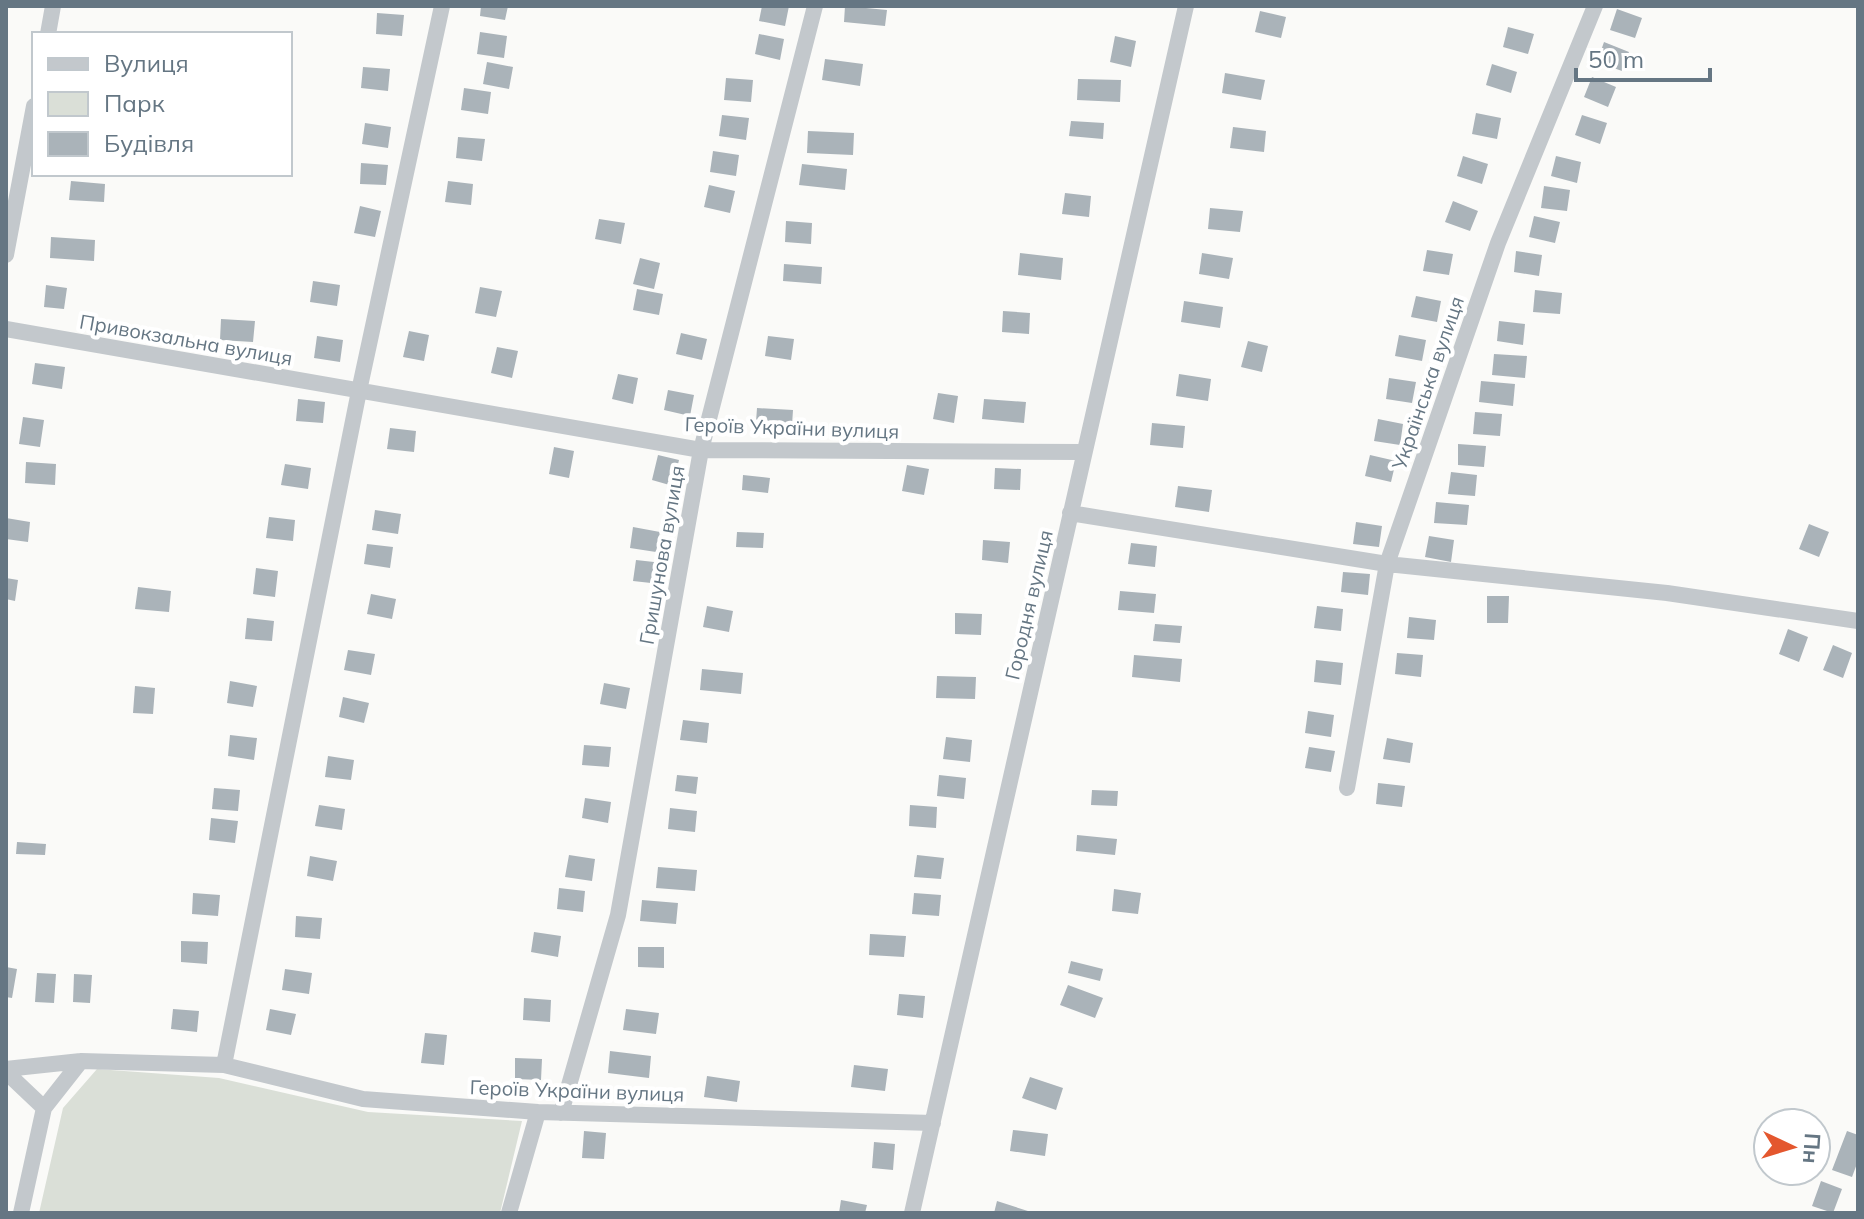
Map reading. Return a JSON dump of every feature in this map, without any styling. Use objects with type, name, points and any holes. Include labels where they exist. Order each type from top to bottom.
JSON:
[{"type":"street","points":[[48,32],[53,6]]},
{"type":"street","points":[[224,1065],[359,391],[442,6]]},
{"type":"street","name":"Гришунова вулиця","points":[[561,1113],[618,915],[701,450],[815,6]]},
{"type":"street","name":"Городня вулиця","points":[[912,1213],[1186,6]]},
{"type":"street","name":"Українська вулиця","points":[[1347,788],[1387,564],[1498,243],[1595,6]]},
{"type":"street","points":[[6,255],[32,117]]},
{"type":"street","name":"Привокзальна вулиця","points":[[6,329],[359,391]]},
{"type":"street","name":"Героїв України вулиця","points":[[359,391],[701,450],[1084,452]]},
{"type":"street","points":[[1070,513],[1387,564],[1667,593],[1858,621]]},
{"type":"street","points":[[21,1213],[44,1108],[81,1061]]},
{"type":"street","name":"Героїв України вулиця","points":[[6,1071],[81,1061],[224,1065],[363,1099],[561,1113],[933,1123]]},
{"type":"street","points":[[6,1071],[44,1108]]},
{"type":"street","points":[[509,1213],[538,1112]]},
{"type":"green space","points":[[97,1069],[219,1078],[368,1112],[522,1121],[500,1213],[39,1213],[63,1108]]},
{"type":"building","points":[[481,6],[508,6],[505,20],[480,16]]},
{"type":"building","points":[[762,6],[789,6],[785,26],[759,21]]},
{"type":"building","points":[[845,6],[887,10],[885,26],[844,22]]},
{"type":"building","points":[[1617,9],[1642,18],[1635,38],[1610,30]]},
{"type":"building","points":[[1260,11],[1286,17],[1281,38],[1255,32]]},
{"type":"building","points":[[377,13],[404,15],[402,36],[376,34]]},
{"type":"building","points":[[1508,27],[1534,34],[1528,54],[1503,47]]},
{"type":"building","points":[[480,32],[507,36],[504,58],[477,54]]},
{"type":"building","points":[[759,34],[784,39],[780,60],[755,54]]},
{"type":"building","points":[[1115,36],[1136,41],[1131,67],[1110,62]]},
{"type":"building","points":[[1604,42],[1629,52],[1622,71],[1597,62]]},
{"type":"building","points":[[825,59],[863,64],[860,86],[822,80]]},
{"type":"building","points":[[487,62],[513,67],[509,89],[483,84]]},
{"type":"building","points":[[1492,64],[1517,72],[1511,93],[1486,85]]},
{"type":"building","points":[[363,67],[390,69],[388,91],[361,88]]},
{"type":"building","points":[[1225,73],[1265,80],[1261,100],[1222,93]]},
{"type":"building","points":[[1592,77],[1616,87],[1608,107],[1584,97]]},
{"type":"building","points":[[726,78],[753,80],[751,102],[724,100]]},
{"type":"building","points":[[1078,79],[1121,80],[1120,102],[1077,100]]},
{"type":"building","points":[[464,88],[491,92],[488,114],[461,110]]},
{"type":"building","points":[[1476,113],[1501,118],[1497,139],[1472,134]]},
{"type":"building","points":[[722,115],[749,118],[746,140],[719,136]]},
{"type":"building","points":[[1582,115],[1607,123],[1600,144],[1575,135]]},
{"type":"building","points":[[1071,121],[1104,123],[1103,139],[1069,136]]},
{"type":"building","points":[[365,123],[391,127],[388,148],[362,144]]},
{"type":"building","points":[[1233,127],[1266,131],[1264,152],[1230,148]]},
{"type":"building","points":[[808,131],[854,133],[853,155],[807,153]]},
{"type":"building","points":[[458,137],[485,139],[482,161],[456,158]]},
{"type":"building","points":[[713,151],[739,155],[736,176],[710,172]]},
{"type":"building","points":[[1463,156],[1488,164],[1482,184],[1457,176]]},
{"type":"building","points":[[1556,156],[1581,162],[1577,183],[1551,176]]},
{"type":"building","points":[[361,163],[388,165],[386,185],[360,184]]},
{"type":"building","points":[[802,164],[847,169],[845,190],[799,185]]},
{"type":"building","points":[[71,181],[105,184],[104,202],[69,200]]},
{"type":"building","points":[[448,181],[473,184],[471,205],[445,202]]},
{"type":"building","points":[[709,185],[735,191],[730,213],[704,207]]},
{"type":"building","points":[[1544,186],[1570,190],[1567,211],[1541,208]]},
{"type":"building","points":[[1065,193],[1091,196],[1089,217],[1062,214]]},
{"type":"building","points":[[1453,201],[1478,211],[1470,231],[1445,222]]},
{"type":"building","points":[[360,206],[381,211],[375,237],[354,233]]},
{"type":"building","points":[[1210,208],[1243,211],[1240,232],[1208,229]]},
{"type":"building","points":[[1534,216],[1560,222],[1555,243],[1529,237]]},
{"type":"building","points":[[599,219],[625,223],[621,244],[595,239]]},
{"type":"building","points":[[786,221],[812,223],[811,244],[785,242]]},
{"type":"building","points":[[51,237],[95,240],[94,261],[50,258]]},
{"type":"building","points":[[1427,250],[1453,254],[1449,275],[1423,271]]},
{"type":"building","points":[[1516,251],[1542,255],[1539,276],[1514,272]]},
{"type":"building","points":[[1020,253],[1063,258],[1061,280],[1018,275]]},
{"type":"building","points":[[1202,253],[1233,258],[1229,279],[1199,274]]},
{"type":"building","points":[[640,258],[660,263],[654,289],[633,284]]},
{"type":"building","points":[[784,264],[822,267],[821,284],[783,281]]},
{"type":"building","points":[[313,281],[340,285],[337,306],[310,302]]},
{"type":"building","points":[[46,285],[67,288],[64,309],[44,307]]},
{"type":"building","points":[[480,287],[502,291],[496,317],[475,313]]},
{"type":"building","points":[[637,289],[663,294],[659,315],[633,310]]},
{"type":"building","points":[[1535,290],[1562,293],[1560,314],[1533,312]]},
{"type":"building","points":[[1416,296],[1441,301],[1437,322],[1411,317]]},
{"type":"building","points":[[1184,301],[1223,307],[1220,328],[1181,322]]},
{"type":"building","points":[[1003,311],[1030,313],[1029,334],[1002,332]]},
{"type":"building","points":[[221,319],[255,321],[253,342],[220,340]]},
{"type":"building","points":[[1499,321],[1525,324],[1523,345],[1497,341]]},
{"type":"building","points":[[409,331],[429,335],[424,361],[403,357]]},
{"type":"building","points":[[681,333],[707,339],[702,360],[676,354]]},
{"type":"building","points":[[1399,335],[1426,340],[1422,361],[1395,356]]},
{"type":"building","points":[[317,336],[343,340],[340,362],[314,358]]},
{"type":"building","points":[[768,336],[794,339],[791,360],[765,356]]},
{"type":"building","points":[[1248,341],[1268,346],[1262,372],[1241,367]]},
{"type":"building","points":[[497,347],[518,351],[512,378],[491,373]]},
{"type":"building","points":[[1494,354],[1527,356],[1525,378],[1492,375]]},
{"type":"building","points":[[35,363],[65,367],[62,389],[32,384]]},
{"type":"building","points":[[618,374],[638,378],[633,404],[612,399]]},
{"type":"building","points":[[1179,374],[1211,379],[1208,401],[1176,396]]},
{"type":"building","points":[[1389,378],[1416,382],[1412,403],[1386,399]]},
{"type":"building","points":[[1481,381],[1515,384],[1513,406],[1479,402]]},
{"type":"building","points":[[668,390],[694,395],[690,416],[664,410]]},
{"type":"building","points":[[938,393],[958,396],[954,423],[933,419]]},
{"type":"building","points":[[298,399],[325,402],[323,423],[296,421]]},
{"type":"building","points":[[984,399],[1026,402],[1024,423],[982,419]]},
{"type":"building","points":[[757,408],[793,410],[792,425],[756,422]]},
{"type":"building","points":[[1475,412],[1502,414],[1500,436],[1473,434]]},
{"type":"building","points":[[23,417],[44,420],[40,447],[19,444]]},
{"type":"building","points":[[1378,419],[1403,424],[1400,445],[1374,441]]},
{"type":"building","points":[[1152,423],[1185,426],[1183,448],[1150,445]]},
{"type":"building","points":[[390,428],[416,431],[414,452],[387,449]]},
{"type":"building","points":[[1458,444],[1486,446],[1484,467],[1458,465]]},
{"type":"building","points":[[554,447],[574,451],[569,478],[549,474]]},
{"type":"building","points":[[658,455],[679,460],[673,486],[652,480]]},
{"type":"building","points":[[1370,455],[1396,461],[1391,482],[1365,476]]},
{"type":"building","points":[[26,462],[56,464],[55,485],[25,483]]},
{"type":"building","points":[[285,464],[311,468],[308,489],[281,485]]},
{"type":"building","points":[[907,465],[929,469],[924,495],[902,491]]},
{"type":"building","points":[[995,468],[1021,469],[1020,490],[994,489]]},
{"type":"building","points":[[1451,472],[1477,475],[1475,496],[1448,494]]},
{"type":"building","points":[[743,475],[770,478],[768,493],[742,490]]},
{"type":"building","points":[[1178,486],[1212,490],[1209,512],[1175,507]]},
{"type":"building","points":[[1436,502],[1469,505],[1467,525],[1434,523]]},
{"type":"building","points":[[375,510],[401,514],[398,534],[372,530]]},
{"type":"building","points":[[269,517],[295,520],[293,541],[266,538]]},
{"type":"building","points":[[6,518],[30,522],[28,542],[6,539]]},
{"type":"building","points":[[1356,522],[1382,526],[1379,547],[1353,544]]},
{"type":"building","points":[[1809,524],[1829,532],[1819,557],[1799,549]]},
{"type":"building","points":[[633,527],[660,532],[656,552],[630,548]]},
{"type":"building","points":[[737,532],[764,533],[763,548],[736,547]]},
{"type":"building","points":[[1429,536],[1454,540],[1451,562],[1425,557]]},
{"type":"building","points":[[983,540],[1010,542],[1008,563],[982,560]]},
{"type":"building","points":[[1131,543],[1157,546],[1155,567],[1128,564]]},
{"type":"building","points":[[367,544],[393,547],[390,568],[364,564]]},
{"type":"building","points":[[636,560],[663,563],[660,584],[633,581]]},
{"type":"building","points":[[256,568],[278,571],[275,597],[253,594]]},
{"type":"building","points":[[1343,572],[1370,574],[1368,595],[1341,592]]},
{"type":"building","points":[[6,578],[18,580],[15,601],[6,599]]},
{"type":"building","points":[[138,587],[171,591],[169,612],[135,609]]},
{"type":"building","points":[[1120,591],[1156,594],[1154,613],[1118,610]]},
{"type":"building","points":[[371,594],[396,599],[392,619],[367,614]]},
{"type":"building","points":[[1487,596],[1509,596],[1508,623],[1487,623]]},
{"type":"building","points":[[707,606],[733,611],[729,632],[703,627]]},
{"type":"building","points":[[1317,606],[1343,609],[1341,631],[1314,628]]},
{"type":"building","points":[[955,613],[982,614],[981,635],[955,634]]},
{"type":"building","points":[[1409,617],[1436,620],[1434,640],[1407,638]]},
{"type":"building","points":[[247,618],[274,621],[272,641],[245,639]]},
{"type":"building","points":[[1155,624],[1182,626],[1180,643],[1153,641]]},
{"type":"building","points":[[1788,629],[1808,637],[1799,662],[1779,654]]},
{"type":"building","points":[[1833,645],[1852,653],[1843,678],[1823,670]]},
{"type":"building","points":[[348,650],[375,654],[371,675],[344,670]]},
{"type":"building","points":[[1397,653],[1423,655],[1421,677],[1395,674]]},
{"type":"building","points":[[1134,655],[1182,659],[1180,682],[1132,677]]},
{"type":"building","points":[[1316,660],[1343,663],[1341,685],[1314,682]]},
{"type":"building","points":[[702,669],[743,673],[741,694],[700,690]]},
{"type":"building","points":[[937,676],[976,677],[975,699],[936,698]]},
{"type":"building","points":[[230,681],[257,686],[253,707],[227,703]]},
{"type":"building","points":[[604,683],[630,688],[626,709],[600,704]]},
{"type":"building","points":[[135,686],[155,688],[153,714],[133,713]]},
{"type":"building","points":[[343,697],[369,703],[364,723],[339,717]]},
{"type":"building","points":[[1308,711],[1334,715],[1331,737],[1305,733]]},
{"type":"building","points":[[683,720],[709,723],[707,743],[680,740]]},
{"type":"building","points":[[230,735],[257,738],[254,760],[228,756]]},
{"type":"building","points":[[946,737],[972,740],[970,762],[943,759]]},
{"type":"building","points":[[1387,738],[1413,743],[1410,763],[1383,759]]},
{"type":"building","points":[[584,745],[611,747],[609,767],[582,765]]},
{"type":"building","points":[[1309,747],[1335,751],[1331,772],[1305,768]]},
{"type":"building","points":[[328,756],[354,760],[351,780],[325,777]]},
{"type":"building","points":[[677,775],[698,777],[696,794],[675,791]]},
{"type":"building","points":[[939,775],[966,778],[964,799],[937,796]]},
{"type":"building","points":[[1378,783],[1405,786],[1402,807],[1376,804]]},
{"type":"building","points":[[214,788],[240,790],[238,811],[212,809]]},
{"type":"building","points":[[1092,790],[1118,791],[1117,806],[1091,805]]},
{"type":"building","points":[[585,798],[611,802],[608,823],[582,818]]},
{"type":"building","points":[[319,805],[345,809],[342,830],[315,826]]},
{"type":"building","points":[[910,805],[937,807],[936,828],[909,826]]},
{"type":"building","points":[[670,808],[697,811],[695,832],[668,829]]},
{"type":"building","points":[[211,818],[238,821],[235,843],[209,840]]},
{"type":"building","points":[[1077,835],[1117,839],[1115,855],[1076,851]]},
{"type":"building","points":[[17,842],[46,844],[45,855],[16,854]]},
{"type":"building","points":[[569,855],[595,859],[592,881],[565,877]]},
{"type":"building","points":[[917,855],[944,858],[941,879],[914,877]]},
{"type":"building","points":[[310,856],[337,861],[333,881],[307,876]]},
{"type":"building","points":[[658,867],[697,870],[695,891],[656,888]]},
{"type":"building","points":[[559,888],[585,891],[583,912],[557,909]]},
{"type":"building","points":[[1114,889],[1141,893],[1138,914],[1112,911]]},
{"type":"building","points":[[193,893],[220,895],[218,916],[192,914]]},
{"type":"building","points":[[914,893],[941,895],[939,916],[912,914]]},
{"type":"building","points":[[642,900],[678,903],[676,924],[640,921]]},
{"type":"building","points":[[296,916],[322,918],[320,939],[295,937]]},
{"type":"building","points":[[534,932],[561,936],[558,957],[531,952]]},
{"type":"building","points":[[870,934],[906,936],[904,957],[869,955]]},
{"type":"building","points":[[181,941],[208,942],[207,964],[181,962]]},
{"type":"building","points":[[638,947],[664,947],[664,968],[638,967]]},
{"type":"building","points":[[1071,961],[1103,969],[1100,981],[1068,973]]},
{"type":"building","points":[[6,967],[17,969],[12,998],[6,997]]},
{"type":"building","points":[[285,969],[312,973],[309,994],[282,990]]},
{"type":"building","points":[[37,973],[56,974],[54,1003],[35,1002]]},
{"type":"building","points":[[74,974],[92,975],[90,1003],[73,1002]]},
{"type":"building","points":[[1068,985],[1103,998],[1095,1018],[1060,1005]]},
{"type":"building","points":[[899,994],[925,996],[923,1018],[897,1015]]},
{"type":"building","points":[[524,998],[551,1000],[550,1022],[523,1020]]},
{"type":"building","points":[[173,1009],[199,1011],[197,1032],[171,1029]]},
{"type":"building","points":[[270,1009],[296,1014],[291,1035],[266,1030]]},
{"type":"building","points":[[626,1009],[659,1013],[656,1034],[623,1030]]},
{"type":"building","points":[[425,1033],[447,1035],[444,1065],[421,1063]]},
{"type":"building","points":[[610,1051],[651,1056],[649,1078],[608,1073]]},
{"type":"building","points":[[515,1058],[542,1059],[541,1080],[515,1079]]},
{"type":"building","points":[[854,1065],[888,1069],[885,1091],[851,1087]]},
{"type":"building","points":[[707,1076],[740,1081],[737,1102],[704,1097]]},
{"type":"building","points":[[1030,1077],[1063,1088],[1056,1110],[1022,1098]]},
{"type":"building","points":[[1013,1130],[1048,1134],[1045,1156],[1010,1151]]},
{"type":"building","points":[[584,1131],[606,1133],[604,1159],[582,1158]]},
{"type":"building","points":[[1847,1131],[1858,1135],[1858,1161],[1852,1177],[1832,1170]]},
{"type":"building","points":[[874,1142],[895,1144],[893,1170],[872,1168]]},
{"type":"building","points":[[1832,1185],[1842,1189],[1833,1213],[1812,1206],[1819,1187]]},
{"type":"building","points":[[841,1200],[867,1205],[865,1213],[839,1213]]},
{"type":"building","points":[[997,1201],[1031,1212],[1031,1213],[994,1213]]}]
